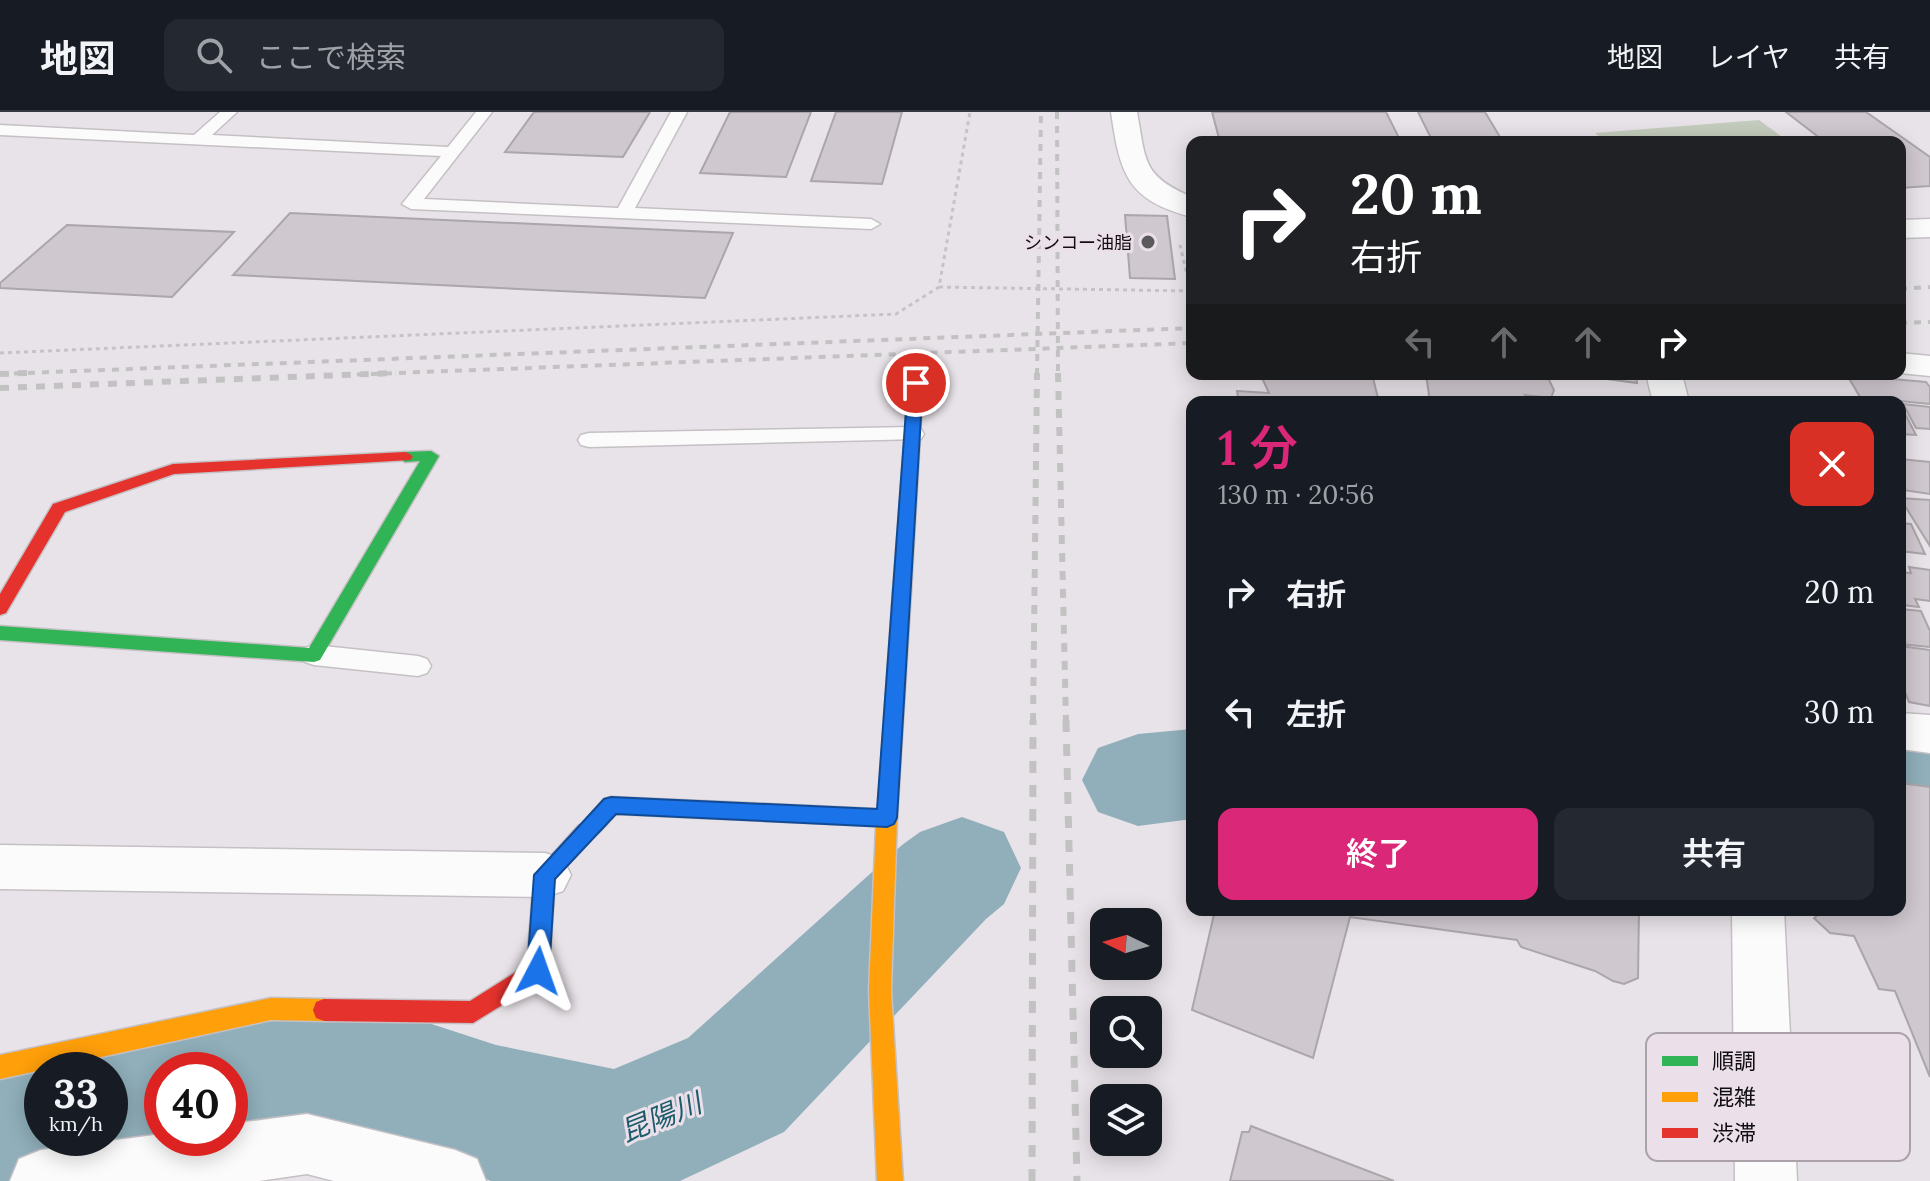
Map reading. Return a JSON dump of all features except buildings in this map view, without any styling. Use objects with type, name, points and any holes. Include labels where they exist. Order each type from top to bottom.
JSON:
[{"type":"street","points":[[1124,112],[1136,176],[1156,191],[1186,205]]},
{"type":"street","points":[[1906,229],[1930,228]]},
{"type":"street","points":[[1906,364],[1930,366]]},
{"type":"street","points":[[890,1181],[880,990],[887,818],[916,383]]},
{"type":"street","points":[[0,609],[59,508],[173,469],[431,456],[314,655],[0,633]]},
{"type":"street","points":[[1906,732],[1930,734]]},
{"type":"street","points":[[0,1067],[271,1009],[473,1012],[538,971],[545,875],[611,805],[887,818]]},
{"type":"street","points":[[0,867],[545,875]]},
{"type":"street","points":[[1758,916],[1762,1033]]},
{"type":"street","points":[[41,1181],[307,1144],[455,1181]]},
{"type":"street","points":[[1765,1161],[1766,1181]]},
{"type":"lane","points":[[198,140],[229,112]]},
{"type":"lane","points":[[484,112],[411,204],[871,224]]},
{"type":"lane","points":[[624,213],[679,112]]},
{"type":"lane","points":[[0,130],[453,152]]},
{"type":"lane","points":[[589,440],[913,434]]},
{"type":"lane","points":[[314,655],[418,666]]},
{"type":"path","points":[[939,287],[970,112]]},
{"type":"path","points":[[1178,236],[1186,270]]},
{"type":"path","points":[[0,353],[896,314],[939,287],[1186,291]]},
{"type":"green space","points":[[1759,120],[1781,136],[1598,136],[1595,133]]},
{"type":"waterway","name":"昆陽川","points":[[1906,762],[1930,764]]},
{"type":"waterway","name":"昆陽川","points":[[1138,780],[1186,775]]},
{"type":"waterway","name":"昆陽川","points":[[248,1080],[410,1084],[496,1114],[615,1139],[736,1085],[962,868]]},
{"type":"waterway","name":"昆陽川","points":[[128,1103],[144,1098]]},
{"type":"waterway","name":"昆陽川","points":[[0,1140],[24,1134]]},
{"type":"railway","points":[[1038,334],[1041,112]]},
{"type":"railway","points":[[1057,112],[1058,333]]},
{"type":"railway","points":[[1906,289],[1930,287]]},
{"type":"railway","points":[[1906,323],[1930,322]]},
{"type":"railway","points":[[1058,333],[1186,328]]},
{"type":"railway","points":[[1038,334],[1058,333]]},
{"type":"railway","points":[[1058,333],[1058,348]]},
{"type":"railway","points":[[27,373],[0,374],[1038,334]]},
{"type":"railway","points":[[1037,349],[1038,334]]},
{"type":"railway","points":[[1058,348],[1186,343]]},
{"type":"railway","points":[[1037,349],[1058,348]]},
{"type":"railway","points":[[1058,348],[1058,375]]},
{"type":"railway","points":[[383,373],[1037,349]]},
{"type":"railway","points":[[1037,349],[1037,375]]},
{"type":"railway","points":[[0,388],[383,373]]},
{"type":"railway","points":[[343,375],[383,373]]},
{"type":"railway","points":[[383,373],[396,373]]},
{"type":"railway","points":[[1033,722],[1037,373]]},
{"type":"railway","points":[[1058,373],[1066,722]]},
{"type":"railway","points":[[1032,1181],[1033,720]]},
{"type":"railway","points":[[1066,720],[1077,1181]]},
{"type":"traffic: fast","points":[[0,633],[314,655],[431,456],[405,457]]},
{"type":"traffic: slow","points":[[890,1181],[880,990],[887,818],[902,591]]},
{"type":"traffic: slow","points":[[585,832],[611,805],[887,818]]},
{"type":"traffic: slow","points":[[0,1067],[271,1009],[324,1010]]},
{"type":"traffic: jam","points":[[902,591],[916,383]]},
{"type":"traffic: jam","points":[[0,609],[59,508],[173,469],[405,457]]},
{"type":"traffic: jam","points":[[324,1010],[473,1012],[538,971],[545,875],[585,832]]},
{"type":"place","name":"シンコー油脂","points":[[1148,242]]},
{"type":"route","points":[[538,971],[545,875],[611,805],[887,818],[916,383]]}]
